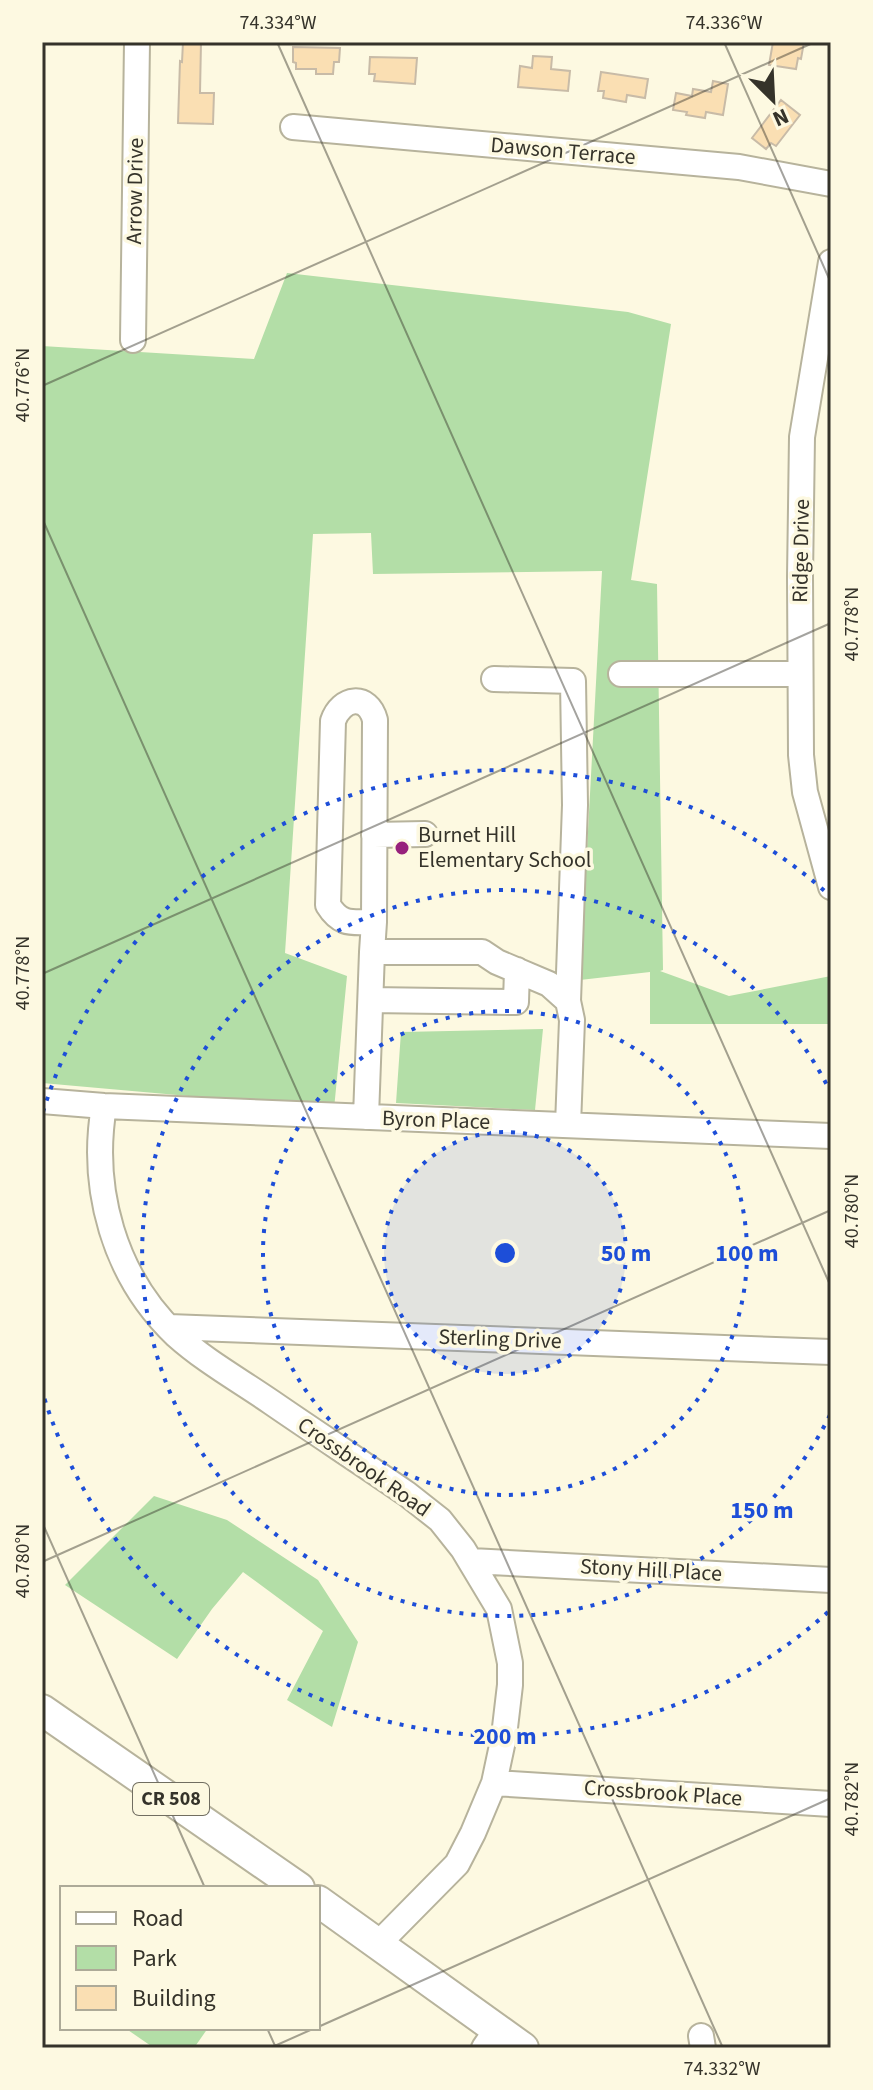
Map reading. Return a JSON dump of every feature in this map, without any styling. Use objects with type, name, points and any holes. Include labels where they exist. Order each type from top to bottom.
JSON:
[{"type":"main road","name":"CR 508","points":[[42,1710],[296,1886]]},
{"type":"main road","points":[[320,1902],[379,1943],[490,2039],[523,2048]]},
{"type":"street","name":"Arrow Drive","points":[[133,340],[137,42]]},
{"type":"street","name":"Dawson Terrace","points":[[293,127],[739,167],[831,184]]},
{"type":"street","name":"Ridge Drive","points":[[831,262],[802,437],[800,674],[801,755],[805,792],[831,887]]},
{"type":"street","points":[[621,674],[800,674]]},
{"type":"street","points":[[494,679],[573,681],[575,805],[568,1001],[572,1020],[568,1125]]},
{"type":"street","points":[[366,1117],[374,922],[375,744],[373,713],[364,704],[351,701],[335,713],[333,721],[328,905],[344,922],[374,922]]},
{"type":"street","points":[[332,745],[375,744]]},
{"type":"street","points":[[374,835],[425,834]]},
{"type":"street","points":[[372,952],[482,952],[497,962],[549,984],[568,1001]]},
{"type":"street","points":[[371,1000],[516,1002],[517,970]]},
{"type":"street","name":"Byron Place","points":[[42,1101],[831,1136]]},
{"type":"street","name":"Crossbrook Road","points":[[104,1106],[99,1145],[108,1222],[128,1271],[141,1293],[169,1327],[194,1350],[407,1494],[440,1520],[471,1561],[499,1609],[510,1663],[510,1685],[494,1783],[457,1864],[379,1943]]},
{"type":"street","name":"Sterling Drive","points":[[169,1327],[831,1352]]},
{"type":"street","name":"Stony Hill Place","points":[[471,1561],[831,1580]]},
{"type":"street","name":"Crossbrook Place","points":[[494,1783],[831,1804]]},
{"type":"green space","points":[[287,273],[628,312],[671,324],[631,580],[657,584],[663,970],[660,971],[729,996],[831,976],[831,1024],[650,1024],[650,972],[580,980],[602,571],[373,574],[371,533],[313,534],[285,953],[347,976],[334,1109],[42,1083],[42,346],[254,359]]},
{"type":"green space","points":[[543,1029],[535,1110],[396,1103],[401,1032]]},
{"type":"green space","points":[[154,1496],[227,1520],[318,1580],[358,1642],[332,1727],[287,1700],[323,1631],[243,1572],[177,1659],[65,1585]]},
{"type":"green space","points":[[128,2030],[207,2030],[194,2048],[154,2048]]},
{"type":"building","points":[[183,42],[201,42],[200,93],[214,93],[213,124],[178,123]]},
{"type":"building","points":[[773,42],[804,42],[796,69],[769,65]]},
{"type":"building","points":[[293,47],[340,48],[339,62],[334,62],[333,74],[316,74],[316,69],[296,69]]},
{"type":"building","points":[[533,56],[552,57],[551,69],[570,71],[568,91],[518,87],[520,66],[532,68]]},
{"type":"building","points":[[370,57],[417,58],[415,84],[374,81],[375,74],[369,74]]},
{"type":"building","points":[[601,72],[648,79],[645,98],[627,95],[626,102],[603,98],[604,91],[598,91]]},
{"type":"building","points":[[713,81],[728,84],[723,115],[706,112],[705,118],[673,110],[676,93],[692,96],[693,89],[711,92]]},
{"type":"building","points":[[781,100],[800,115],[776,146],[771,143],[766,149],[752,138]]},
{"type":"place","name":"Burnet Hill Elementary School","points":[[402,848]]}]
